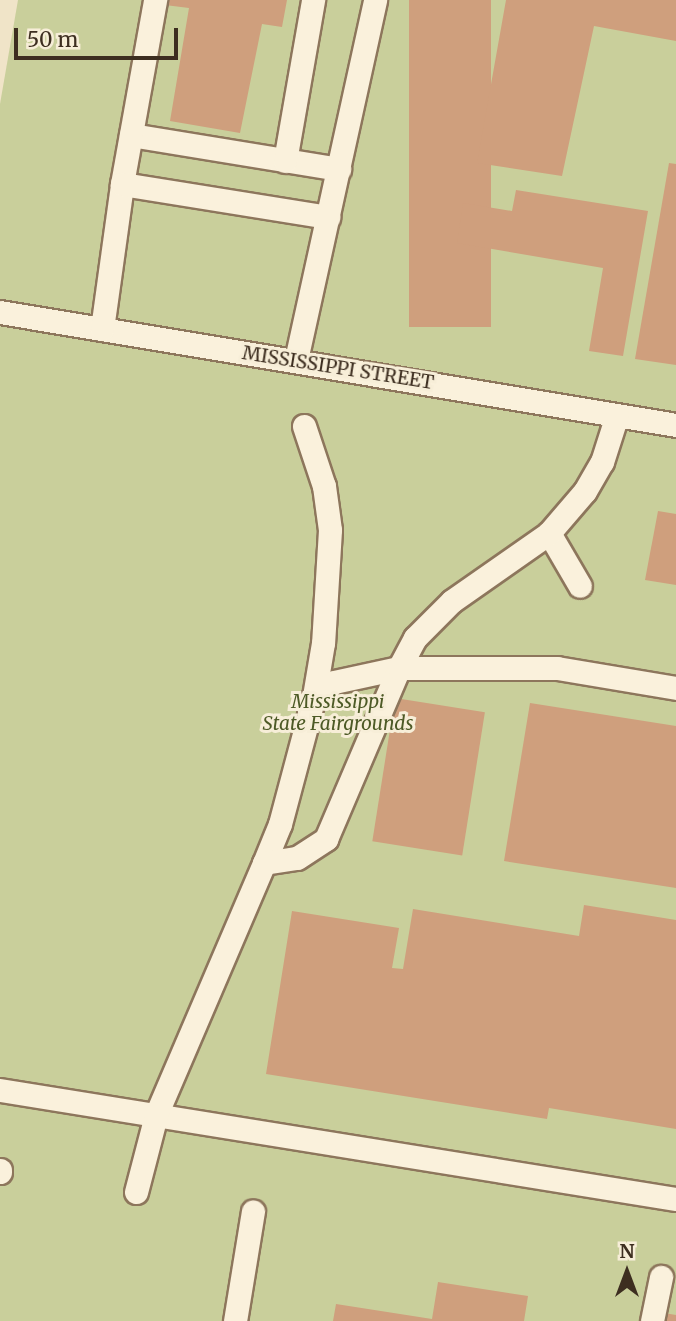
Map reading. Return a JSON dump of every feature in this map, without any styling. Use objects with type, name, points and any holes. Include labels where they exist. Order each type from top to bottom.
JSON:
[{"type":"street","points":[[102,329],[122,184],[155,0]]},
{"type":"street","points":[[285,161],[313,0]]},
{"type":"street","points":[[296,360],[375,0]]},
{"type":"street","points":[[131,135],[339,169]]},
{"type":"street","points":[[122,184],[328,217]]},
{"type":"street","name":"MISSISSIPPI STREET","points":[[0,313],[676,425]]},
{"type":"street","points":[[264,863],[298,858],[326,839],[415,638],[452,601],[549,533],[585,491],[602,462],[617,415]]},
{"type":"street","points":[[136,1192],[156,1115],[280,824],[314,696],[323,643],[330,530],[324,486],[304,426]]},
{"type":"street","points":[[549,533],[580,586]]},
{"type":"street","points":[[314,696],[334,682],[400,668],[557,668],[676,688]]},
{"type":"street","points":[[0,1090],[676,1199]]},
{"type":"street","points":[[235,1321],[253,1211]]},
{"type":"street","points":[[652,1321],[661,1277]]},
{"type":"green space","name":"Mississippi State Fairgrounds","points":[[18,0],[676,0],[676,1321],[0,1321],[0,104]]},
{"type":"building","points":[[166,0],[287,0],[282,27],[262,24],[240,133],[170,121],[189,8],[165,5]]},
{"type":"building","points":[[409,0],[491,0],[491,327],[409,327]]},
{"type":"building","points":[[506,0],[676,0],[676,41],[594,26],[562,176],[477,163]]},
{"type":"building","points":[[669,163],[676,164],[676,365],[635,359]]},
{"type":"building","points":[[516,190],[648,211],[623,356],[589,351],[603,268],[457,243],[463,203],[512,211]]},
{"type":"building","points":[[658,511],[676,514],[676,585],[645,580]]},
{"type":"building","points":[[395,698],[485,712],[462,855],[372,841]]},
{"type":"building","points":[[530,703],[676,726],[676,888],[504,861]]},
{"type":"building","points":[[584,905],[676,920],[676,1129],[549,1108],[547,1119],[266,1074],[292,911],[399,928],[392,968],[403,969],[413,909],[579,936]]},
{"type":"building","points":[[438,1282],[528,1296],[524,1321],[333,1321],[336,1304],[432,1319]]},
{"type":"building","points":[[664,1313],[676,1315],[676,1321],[663,1321]]}]
